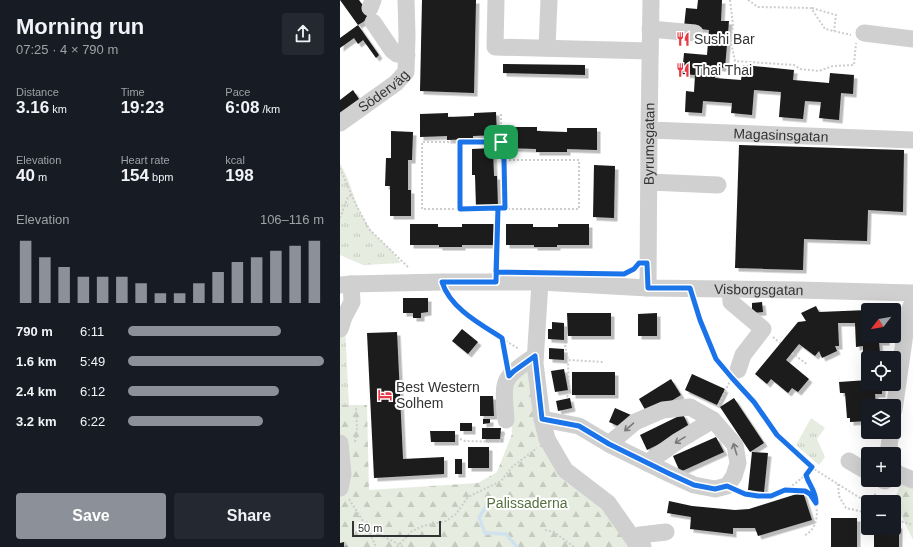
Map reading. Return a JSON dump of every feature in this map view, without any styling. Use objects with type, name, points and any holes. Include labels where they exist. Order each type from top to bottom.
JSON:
[{"type":"street","name":"Söderväg","points":[[340,124],[396,83],[406,72],[406,0]]},
{"type":"street","points":[[496,0],[495,47],[650,51]]},
{"type":"street","points":[[547,48],[549,0]]},
{"type":"street","name":"Byrumsgatan","points":[[648,288],[647,241],[651,0]]},
{"type":"street","points":[[372,10],[392,50],[397,54],[407,56]]},
{"type":"street","points":[[650,29],[695,33]]},
{"type":"street","points":[[858,37],[913,39]]},
{"type":"street","name":"Magasinsgatan","points":[[649,130],[913,140]]},
{"type":"street","points":[[649,182],[718,184]]},
{"type":"street","points":[[540,282],[532,358],[542,419],[548,439],[564,470],[608,503],[639,544]]},
{"type":"street","name":"Visborgsgatan","points":[[345,284],[540,282],[648,288],[913,293]]},
{"type":"street","points":[[340,329],[344,317],[352,302],[345,284]]},
{"type":"street","points":[[730,289],[731,302],[763,329],[743,355],[733,376]]},
{"type":"street","points":[[896,399],[908,313],[913,302]]},
{"type":"street","points":[[506,420],[504,389],[506,378],[532,358]]},
{"type":"street","points":[[542,419],[579,426],[609,444],[694,485],[721,488],[734,476],[738,463],[735,445],[715,414],[690,407],[663,410],[635,422],[609,444]]},
{"type":"street","points":[[647,462],[715,414]]},
{"type":"street","points":[[340,443],[343,474],[340,487]]},
{"type":"street","points":[[849,461],[861,468]]},
{"type":"street","points":[[901,475],[913,480]]},
{"type":"street","points":[[639,544],[640,535],[666,532]]},
{"type":"path","points":[[730,0],[733,25],[731,42],[735,61],[794,65],[800,69],[819,71],[833,66],[854,65],[858,37],[825,29],[811,8]]},
{"type":"path","points":[[748,0],[758,7],[811,8],[836,15],[834,31]]},
{"type":"path","points":[[501,114],[505,208]]},
{"type":"path","points":[[501,142],[422,142],[422,209],[579,208],[579,160],[504,160]]},
{"type":"path","points":[[460,142],[460,209]]},
{"type":"path","points":[[340,168],[351,195],[369,229],[413,272]]},
{"type":"path","points":[[340,218],[348,197],[351,195]]},
{"type":"path","points":[[496,282],[498,208]]},
{"type":"path","points":[[442,282],[445,292],[454,304],[532,358]]},
{"type":"path","points":[[690,288],[700,320],[716,359],[733,376],[754,402],[777,435],[812,467],[861,497]]},
{"type":"path","points":[[502,338],[509,376]]},
{"type":"path","points":[[565,345],[568,360],[569,393],[567,397]]},
{"type":"path","points":[[792,353],[808,365]]},
{"type":"path","points":[[568,360],[604,362]]},
{"type":"path","points":[[715,414],[733,376]]},
{"type":"path","points":[[460,438],[465,441],[499,442],[505,434],[506,420]]},
{"type":"path","points":[[397,547],[412,531],[423,526],[446,522],[456,514],[468,497],[501,481],[512,467],[548,439]]},
{"type":"path","points":[[721,488],[745,494],[771,496],[785,490],[806,475],[812,467]]},
{"type":"path","points":[[805,535],[810,532],[816,522],[818,511],[816,495],[808,482],[806,475]]},
{"type":"path","points":[[838,484],[839,496],[846,508],[861,511]]},
{"type":"path","points":[[340,487],[368,529],[376,547]]},
{"type":"path","points":[[785,490],[805,491],[810,494],[816,503]]},
{"type":"path","points":[[901,521],[913,525]]},
{"type":"path","points":[[368,529],[404,547]]},
{"type":"path","points":[[545,530],[554,532],[574,547]]},
{"type":"green space","points":[[340,163],[347,177],[359,210],[371,231],[392,251],[401,263],[363,265],[340,255]]},
{"type":"green space","points":[[340,320],[345,325],[349,406],[340,405]]},
{"type":"green space","name":"Palissaderna","points":[[530,367],[541,437],[602,507],[631,547],[340,547],[340,405],[367,405],[369,490],[478,483],[497,472],[512,434],[510,389],[514,377]]},
{"type":"green space","points":[[811,418],[825,428],[817,439],[825,457],[819,465],[796,445]]},
{"type":"green space","points":[[902,481],[913,486],[913,540],[901,515],[901,495],[896,495],[899,487],[901,487]]},
{"type":"building","points":[[340,0],[359,0],[371,17],[358,25]]},
{"type":"building","points":[[422,0],[476,0],[474,93],[420,91]]},
{"type":"building","points":[[698,0],[722,0],[721,21],[729,21],[725,68],[716,68],[715,78],[741,80],[743,65],[794,70],[793,80],[829,83],[830,73],[854,75],[853,94],[841,93],[839,120],[819,118],[821,102],[805,101],[803,119],[779,117],[781,92],[754,90],[752,115],[731,113],[732,103],[703,101],[702,113],[685,112],[686,91],[694,92],[695,75],[682,74],[684,53],[707,55],[709,30],[684,27],[686,8],[697,9]]},
{"type":"building","points":[[358,25],[379,55],[376,58],[363,40],[358,44],[354,38],[340,48],[340,38]]},
{"type":"building","points":[[503,64],[585,65],[585,75],[503,73]]},
{"type":"building","points":[[353,90],[361,102],[340,114],[340,100]]},
{"type":"building","points":[[496,112],[497,135],[473,136],[473,139],[447,140],[447,136],[420,137],[420,114],[448,113],[448,117],[474,116],[474,113]]},
{"type":"building","points":[[508,127],[537,127],[537,131],[567,132],[567,128],[597,128],[597,150],[567,149],[567,152],[536,152],[536,149],[507,148]]},
{"type":"building","points":[[391,131],[413,132],[412,160],[408,160],[408,190],[411,190],[411,216],[390,216],[390,186],[385,186],[386,158],[391,158]]},
{"type":"building","points":[[739,145],[904,150],[903,212],[868,210],[867,241],[804,239],[803,270],[735,268]]},
{"type":"building","points":[[493,148],[494,176],[497,176],[498,207],[476,208],[475,175],[472,175],[472,149]]},
{"type":"building","points":[[594,165],[615,166],[614,218],[593,217]]},
{"type":"building","points":[[410,224],[438,224],[438,227],[462,227],[462,224],[494,224],[494,245],[439,247],[439,245],[410,245]]},
{"type":"building","points":[[506,224],[533,224],[533,227],[558,227],[558,224],[589,224],[589,245],[534,247],[534,245],[506,245]]},
{"type":"building","points":[[403,298],[428,298],[428,312],[421,313],[421,318],[413,318],[413,313],[403,313]]},
{"type":"building","points":[[762,302],[763,312],[752,313],[752,303]]},
{"type":"building","points":[[816,306],[819,312],[861,310],[861,343],[879,343],[880,351],[863,351],[863,346],[856,347],[855,323],[838,323],[839,346],[835,346],[837,351],[822,358],[819,351],[815,356],[799,344],[786,360],[809,379],[798,392],[792,388],[788,393],[771,379],[767,384],[755,374],[798,322],[806,321],[801,313]]},
{"type":"building","points":[[567,313],[611,313],[611,336],[568,336]]},
{"type":"building","points":[[657,313],[657,336],[638,336],[638,314]]},
{"type":"building","points":[[552,322],[564,323],[564,340],[548,339],[548,329],[552,329]]},
{"type":"building","points":[[462,329],[478,342],[468,354],[452,341]]},
{"type":"building","name":"Best Western Solhem","points":[[397,332],[403,459],[444,457],[444,474],[374,478],[367,333]]},
{"type":"building","points":[[549,348],[564,349],[564,360],[549,359]]},
{"type":"building","points":[[564,369],[568,390],[555,392],[551,371]]},
{"type":"building","points":[[572,372],[615,372],[615,395],[572,395]]},
{"type":"building","points":[[692,374],[725,389],[717,405],[685,390]]},
{"type":"building","points":[[671,379],[681,395],[648,415],[639,399]]},
{"type":"building","points":[[861,380],[861,391],[882,391],[882,394],[875,394],[875,399],[861,399],[861,421],[850,422],[850,418],[847,418],[845,393],[840,393],[839,382]]},
{"type":"building","points":[[480,396],[493,396],[494,416],[480,416]]},
{"type":"building","points":[[570,398],[572,408],[558,411],[556,401]]},
{"type":"building","points":[[734,398],[764,443],[750,452],[720,407]]},
{"type":"building","points":[[615,408],[631,415],[625,429],[609,422]]},
{"type":"building","points":[[683,414],[690,429],[647,450],[640,435]]},
{"type":"building","points":[[483,419],[490,419],[490,423],[483,424]]},
{"type":"building","points":[[460,423],[472,423],[472,431],[460,431]]},
{"type":"building","points":[[482,428],[501,428],[500,439],[482,439]]},
{"type":"building","points":[[430,431],[455,431],[455,442],[431,442]]},
{"type":"building","points":[[716,437],[724,452],[680,472],[673,456]]},
{"type":"building","points":[[468,447],[489,447],[489,468],[468,468]]},
{"type":"building","points":[[752,452],[768,453],[764,492],[748,490]]},
{"type":"building","points":[[455,459],[462,459],[462,474],[455,474]]},
{"type":"building","points":[[803,492],[812,520],[758,536],[755,528],[733,528],[733,534],[690,529],[691,517],[667,513],[669,501],[692,506],[735,510],[749,509]]},
{"type":"building","points":[[831,518],[857,518],[857,547],[831,547]]},
{"type":"building","points":[[874,535],[899,535],[899,547],[874,547]]},
{"type":"building","points":[[344,542],[344,547],[340,547],[340,543]]},
{"type":"waterway","points":[[488,504],[479,517],[485,533],[506,534],[517,547]]},
{"type":"place","name":"Sushi Bar","points":[[683,39]]},
{"type":"place","name":"Thai Thai","points":[[683,70]]},
{"type":"place","name":"Best Western Solhem","points":[[385,395]]},
{"type":"route","points":[[501,142],[460,142],[460,209],[498,208],[496,272],[511,272],[551,274],[624,274],[634,269],[639,263],[647,263],[648,288],[690,288],[700,320],[716,359],[754,402],[777,435],[812,467],[806,475],[808,482],[812,486],[816,495],[816,503],[810,494],[805,491],[785,490],[771,496],[758,496],[745,494],[727,486],[715,489],[694,485],[609,444],[579,426],[542,419],[535,356],[509,376],[502,338],[454,304],[445,292],[442,282],[496,282],[498,208],[505,208],[504,160],[501,142]]}]
